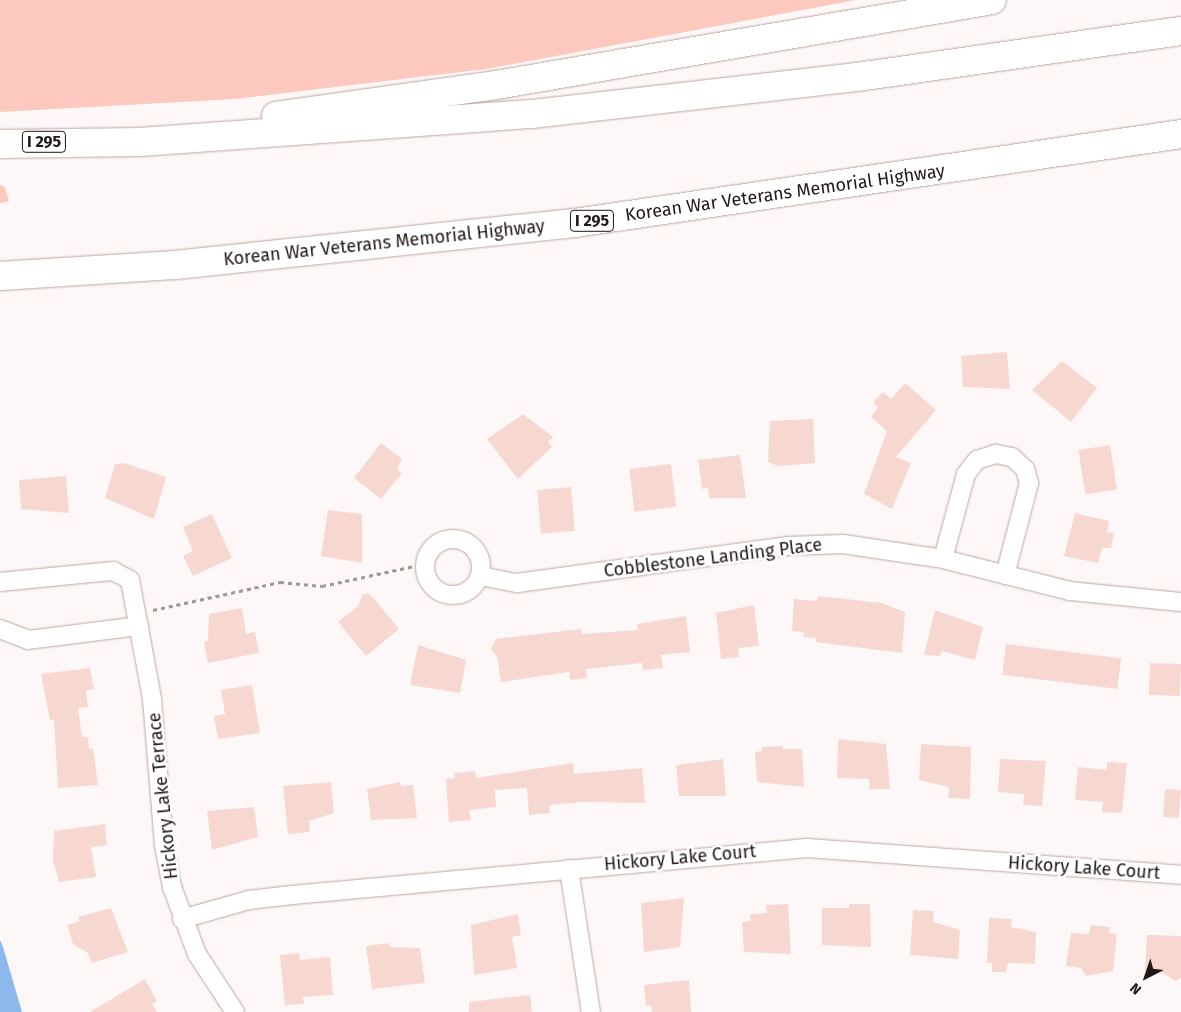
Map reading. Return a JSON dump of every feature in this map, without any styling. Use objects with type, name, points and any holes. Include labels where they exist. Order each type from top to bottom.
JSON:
[{"type":"highway","points":[[88,140],[136,128],[347,108],[496,85],[992,0]]},
{"type":"highway","points":[[88,140],[140,142],[551,112],[867,76],[1181,31]]},
{"type":"highway","name":"Korean War Veterans Memorial Highway","points":[[0,276],[204,262],[555,225],[1181,134]]},
{"type":"highway","name":"I 295","points":[[0,144],[88,140]]},
{"type":"street","points":[[943,559],[966,474],[976,460],[996,454],[1012,457],[1025,469],[1029,483],[1005,575]]},
{"type":"street","points":[[459,539],[479,557],[480,576],[469,591],[451,596],[428,582],[424,564],[432,547],[459,539]]},
{"type":"street","name":"Cobblestone Landing Place","points":[[480,576],[518,583],[788,546],[844,544],[943,559],[1070,591],[1181,602]]},
{"type":"street","name":"Hickory Lake Terrace","points":[[0,582],[113,571],[130,580],[157,736],[164,845],[182,919],[197,954],[235,1012]]},
{"type":"street","points":[[0,629],[28,640],[138,620]]},
{"type":"street","name":"Hickory Lake Court","points":[[182,919],[249,900],[807,848],[1181,875]]},
{"type":"street","points":[[569,869],[591,1012]]},
{"type":"path","points":[[138,620],[280,582],[322,586],[424,564]]},
{"type":"shaded area","points":[[0,0],[856,0],[486,69],[235,99],[0,112]]},
{"type":"shaded area","points":[[0,185],[5,187],[9,201],[0,203]]},
{"type":"water","points":[[0,940],[3,947],[22,1012],[0,1012]]},
{"type":"building","points":[[1007,352],[1010,389],[963,387],[961,356]]},
{"type":"building","points":[[1062,361],[1097,388],[1071,422],[1032,390]]},
{"type":"building","points":[[905,383],[936,410],[896,457],[911,463],[892,509],[864,494],[887,431],[871,417],[878,407],[873,402],[883,392],[891,399]]},
{"type":"building","points":[[523,414],[553,437],[548,442],[552,447],[518,479],[487,439]]},
{"type":"building","points":[[813,419],[815,463],[778,466],[768,462],[770,421]]},
{"type":"building","points":[[381,443],[402,459],[397,469],[402,473],[381,499],[354,478]]},
{"type":"building","points":[[1110,445],[1117,489],[1085,494],[1078,450]]},
{"type":"building","points":[[740,455],[746,498],[709,498],[708,488],[702,489],[698,460]]},
{"type":"building","points":[[124,463],[166,477],[154,519],[105,498],[115,464]]},
{"type":"building","points":[[671,464],[676,507],[635,512],[629,469]]},
{"type":"building","points":[[66,476],[69,513],[21,509],[19,480]]},
{"type":"building","points":[[571,487],[575,531],[541,534],[537,490]]},
{"type":"building","points":[[328,510],[362,514],[362,563],[321,556]]},
{"type":"building","points":[[1075,513],[1109,521],[1107,532],[1114,533],[1111,548],[1102,548],[1098,563],[1064,556]]},
{"type":"building","points":[[212,514],[232,558],[193,576],[183,556],[193,551],[183,527]]},
{"type":"building","points":[[363,594],[370,594],[399,629],[366,656],[338,622],[358,606]]},
{"type":"building","points":[[818,596],[882,603],[905,612],[902,653],[816,642],[816,638],[803,637],[804,632],[792,631],[794,599],[817,601]]},
{"type":"building","points":[[754,605],[759,646],[738,648],[739,657],[721,659],[716,613]]},
{"type":"building","points":[[242,608],[246,634],[255,632],[259,653],[208,663],[204,642],[208,641],[209,614]]},
{"type":"building","points":[[935,610],[983,627],[975,660],[942,651],[940,656],[924,655]]},
{"type":"building","points":[[686,616],[690,652],[661,655],[663,668],[643,670],[642,663],[586,669],[587,678],[570,680],[569,672],[501,682],[497,656],[491,649],[496,639],[581,629],[582,634],[638,630],[637,624]]},
{"type":"building","points":[[1006,644],[1121,658],[1117,689],[1002,675]]},
{"type":"building","points":[[418,645],[466,660],[460,693],[410,685]]},
{"type":"building","points":[[1150,663],[1181,664],[1180,696],[1149,695]]},
{"type":"building","points":[[90,668],[94,689],[86,690],[88,707],[78,708],[82,737],[88,737],[89,749],[93,748],[98,785],[58,788],[54,720],[50,720],[41,674]]},
{"type":"building","points":[[252,685],[260,733],[218,739],[214,716],[225,714],[221,690]]},
{"type":"building","points":[[838,739],[886,744],[890,789],[869,789],[869,779],[837,778]]},
{"type":"building","points":[[921,744],[971,747],[970,799],[948,798],[949,787],[919,780]]},
{"type":"building","points":[[783,746],[783,749],[802,749],[804,787],[757,782],[755,752],[762,751],[762,747]]},
{"type":"building","points":[[723,759],[726,796],[679,796],[676,765]]},
{"type":"building","points":[[1000,759],[1046,761],[1042,806],[1023,805],[1024,794],[998,792]]},
{"type":"building","points":[[1107,762],[1127,763],[1122,813],[1102,812],[1103,802],[1075,800],[1078,767],[1107,770]]},
{"type":"building","points":[[573,763],[574,774],[642,768],[645,803],[584,802],[549,805],[550,813],[529,815],[527,788],[495,790],[496,807],[469,810],[471,820],[449,822],[446,779],[455,778],[454,773],[475,771],[476,778]]},
{"type":"building","points":[[331,782],[334,813],[309,821],[310,832],[288,834],[283,786]]},
{"type":"building","points":[[400,782],[401,786],[413,785],[417,818],[371,820],[367,789]]},
{"type":"building","points":[[1165,789],[1181,790],[1179,818],[1163,817]]},
{"type":"building","points":[[254,807],[258,837],[212,850],[207,811]]},
{"type":"building","points":[[105,824],[107,845],[91,847],[96,877],[59,882],[53,860],[54,831]]},
{"type":"building","points":[[684,898],[680,947],[644,952],[641,903]]},
{"type":"building","points":[[788,904],[791,954],[744,952],[742,922],[751,921],[750,914],[767,913],[766,905]]},
{"type":"building","points":[[849,904],[870,904],[871,947],[822,945],[822,908],[849,908]]},
{"type":"building","points":[[111,908],[128,952],[92,963],[88,953],[73,944],[67,925],[80,921],[78,917]]},
{"type":"building","points":[[913,910],[934,911],[933,922],[960,930],[958,959],[910,955]]},
{"type":"building","points":[[518,914],[521,935],[512,937],[517,968],[474,975],[471,925]]},
{"type":"building","points":[[989,918],[1012,919],[1011,927],[1036,932],[1035,964],[1008,963],[1006,972],[992,972],[992,963],[987,963]]},
{"type":"building","points":[[1091,925],[1110,927],[1109,933],[1117,934],[1113,971],[1086,976],[1081,968],[1066,966],[1071,933],[1089,934]]},
{"type":"building","points":[[1147,935],[1181,936],[1181,977],[1176,981],[1161,972],[1145,970]]},
{"type":"building","points":[[389,943],[389,947],[420,948],[425,983],[372,989],[366,946]]},
{"type":"building","points":[[299,953],[300,960],[330,957],[333,995],[303,997],[304,1004],[285,1005],[280,955]]},
{"type":"building","points":[[145,979],[157,1001],[152,1004],[157,1012],[90,1012]]},
{"type":"building","points":[[689,980],[691,1012],[652,1012],[651,1005],[646,1006],[644,985]]},
{"type":"building","points":[[530,995],[532,1012],[469,1012],[469,1002]]}]
